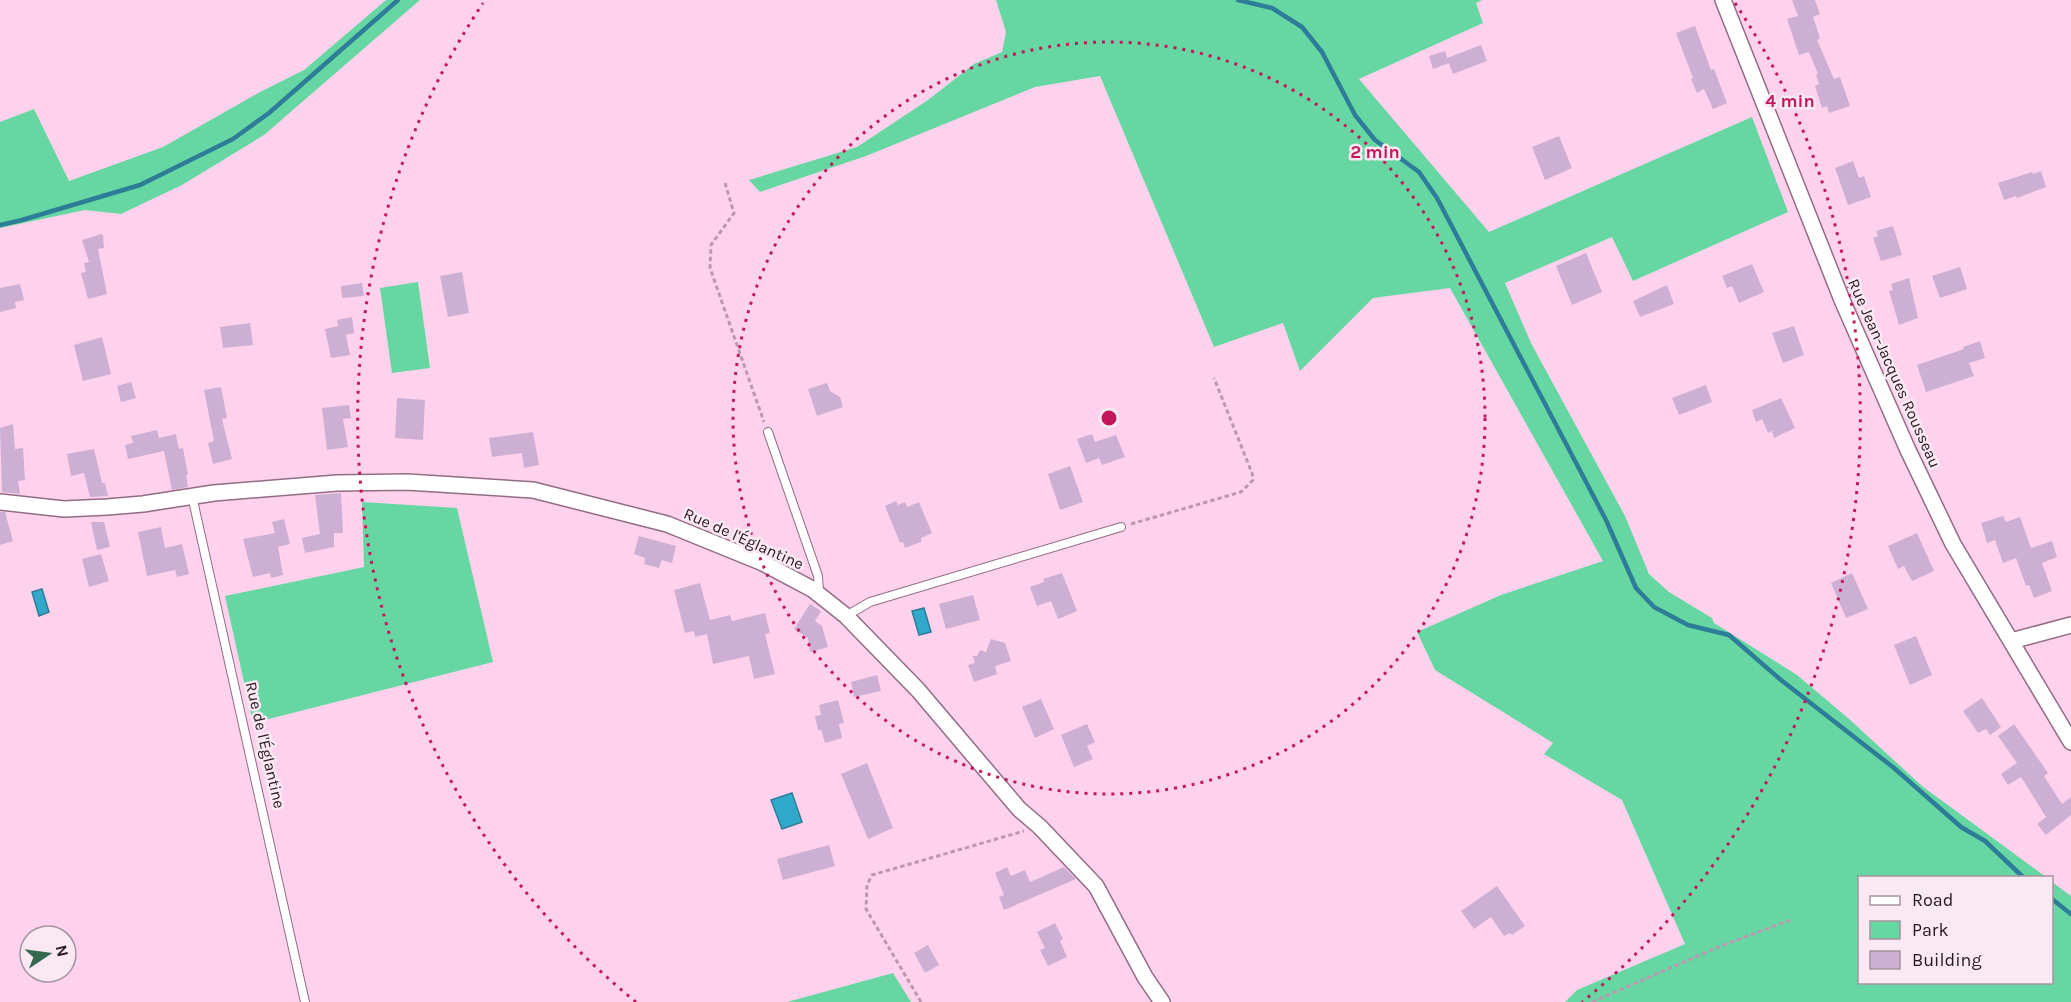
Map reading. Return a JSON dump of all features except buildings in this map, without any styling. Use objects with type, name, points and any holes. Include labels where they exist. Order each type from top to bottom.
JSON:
[{"type":"street","name":"Rue Jean-Jacques Rousseau","points":[[1723,0],[1842,300],[1907,448],[1953,544],[2071,742]]},
{"type":"street","name":"Rue de l'Églantine","points":[[0,502],[64,509],[143,504],[192,496],[337,483],[407,482],[533,490],[667,524],[763,563],[819,594],[846,616],[918,690],[1019,808],[1096,886],[1145,977],[1162,1002]]},
{"type":"street","points":[[2011,641],[2071,625]]},
{"type":"lane","points":[[768,432],[818,576],[819,594]]},
{"type":"lane","name":"Rue de l'Églantine","points":[[192,496],[305,1002]]},
{"type":"lane","points":[[846,616],[870,602],[1121,527]]},
{"type":"path","points":[[725,183],[734,213],[711,245],[710,268],[768,432]]},
{"type":"path","points":[[1121,527],[1241,492],[1253,480],[1214,378]]},
{"type":"path","points":[[921,1002],[866,909],[867,885],[872,875],[1040,827]]},
{"type":"path","points":[[1592,1002],[1721,946],[1793,919]]},
{"type":"green space","points":[[386,0],[420,0],[264,135],[182,185],[121,214],[85,210],[0,228],[0,122],[34,109],[69,181],[163,147],[304,70]]},
{"type":"green space","points":[[996,0],[1482,0],[1476,3],[1483,23],[1359,79],[1489,232],[1752,117],[1788,212],[1633,281],[1612,237],[1505,283],[1531,343],[1625,516],[1649,574],[1669,592],[1712,618],[1714,623],[1797,675],[1922,786],[2045,876],[1858,876],[1858,984],[2053,984],[2053,883],[2071,896],[2071,1002],[1565,1002],[1577,990],[1685,944],[1622,800],[1544,754],[1553,743],[1435,670],[1417,632],[1501,595],[1603,561],[1450,288],[1373,298],[1300,371],[1283,323],[1214,347],[1100,76],[1035,87],[866,156],[760,192],[749,180],[857,147],[928,100],[974,64],[1002,52],[1006,32]]},
{"type":"green space","points":[[418,282],[430,368],[392,373],[380,288]]},
{"type":"green space","points":[[362,502],[457,508],[493,662],[253,723],[225,596],[364,567]]},
{"type":"green space","points":[[893,973],[911,1002],[787,1002]]},
{"type":"water","points":[[42,589],[49,612],[39,616],[32,592]]},
{"type":"water","points":[[924,608],[931,632],[919,635],[912,611]]},
{"type":"water","points":[[792,793],[802,822],[782,829],[771,800]]},
{"type":"waterway","points":[[0,225],[140,185],[233,139],[269,113],[398,0]]},
{"type":"waterway","points":[[1238,0],[1272,8],[1302,27],[1322,52],[1355,115],[1375,140],[1419,172],[1437,198],[1606,520],[1636,588],[1654,607],[1688,625],[1729,635],[1781,680],[1894,768],[1961,827],[1985,841],[2022,876]]},
{"type":"waterway","points":[[2053,900],[2071,914]]}]
